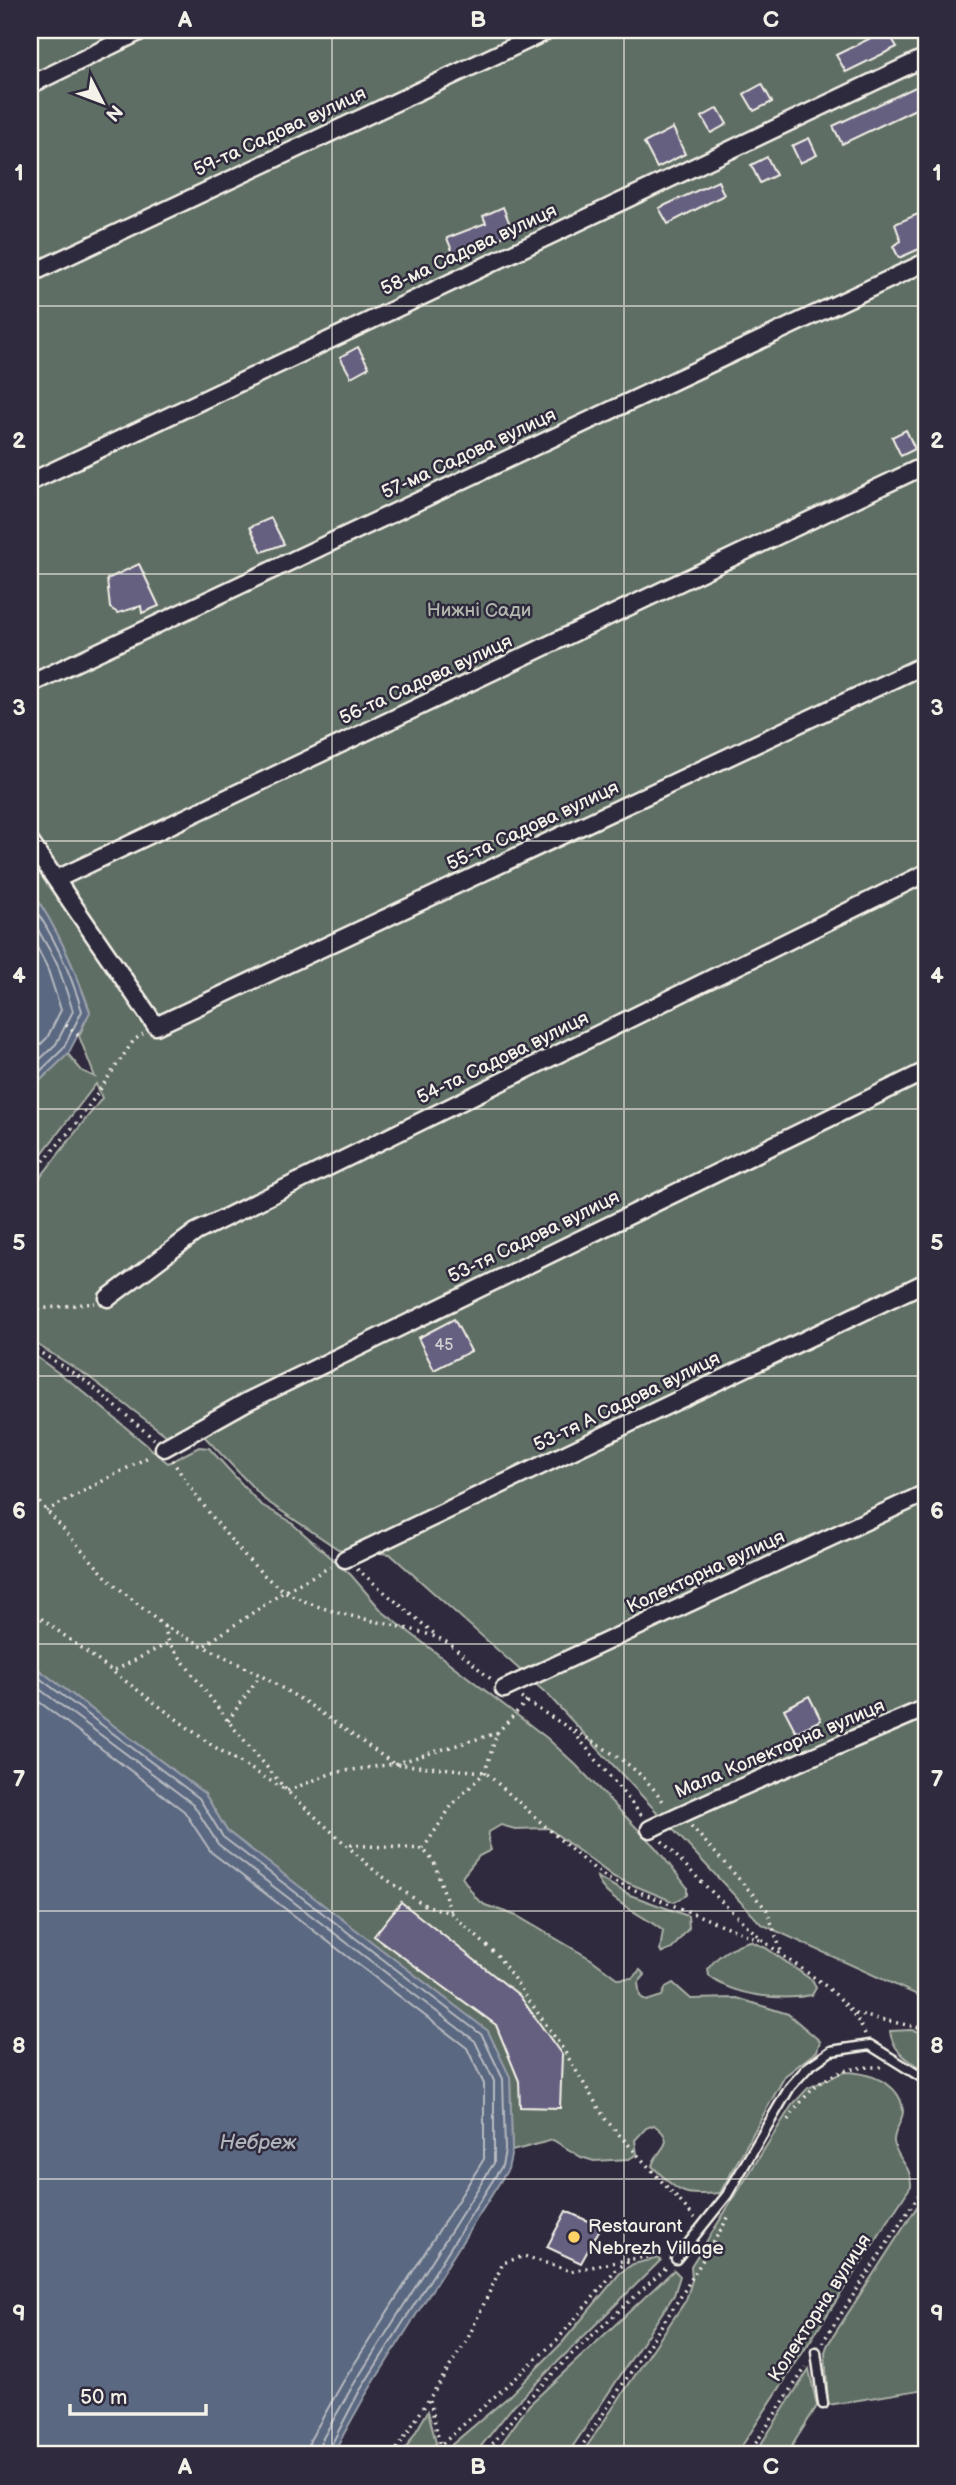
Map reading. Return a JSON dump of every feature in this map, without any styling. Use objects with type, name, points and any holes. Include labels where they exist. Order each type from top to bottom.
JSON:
[{"type":"street","points":[[30,85],[143,30]]},
{"type":"street","name":"59-та Садова вулиця","points":[[30,274],[549,30]]},
{"type":"street","points":[[923,30],[926,36]]},
{"type":"street","name":"58-ма Садова вулиця","points":[[30,482],[926,57]]},
{"type":"street","name":"57-ма Садова вулиця","points":[[30,684],[926,262]]},
{"type":"street","name":"56-та Садова вулиця","points":[[57,879],[926,465]]},
{"type":"street","name":"55-та Садова вулиця","points":[[156,1026],[926,664]]},
{"type":"street","points":[[30,842],[156,1026]]},
{"type":"street","name":"54-та Садова вулиця","points":[[108,1298],[196,1232],[926,873]]},
{"type":"street","name":"53-тя Садова вулиця","points":[[164,1448],[248,1401],[926,1071]]},
{"type":"street","name":"53-тя А Садова вулиця","points":[[345,1559],[926,1282]]},
{"type":"street","name":"Колекторна вулиця","points":[[504,1689],[926,1493]]},
{"type":"street","name":"Мала Колекторна вулиця","points":[[650,1829],[926,1708]]},
{"type":"lane","points":[[676,2259],[727,2195],[790,2087],[808,2067],[831,2050],[870,2045],[926,2080]]},
{"type":"lane","points":[[816,2352],[824,2404]]},
{"type":"path","points":[[66,1025],[79,1036]]},
{"type":"path","points":[[30,1177],[79,1120],[134,1040],[156,1026]]},
{"type":"path","points":[[30,1320],[38,1309],[58,1305],[86,1306],[108,1298]]},
{"type":"path","points":[[30,1346],[86,1381],[164,1448],[194,1494],[267,1578],[285,1591],[346,1617],[438,1638]]},
{"type":"path","points":[[46,1511],[164,1448]]},
{"type":"path","points":[[30,1492],[109,1580],[164,1626],[205,1645],[307,1703],[394,1764],[485,1772],[584,1861],[610,1880],[765,1942]]},
{"type":"path","points":[[205,1645],[285,1591],[345,1559],[438,1638],[504,1689],[572,1731],[624,1758],[767,1909],[782,1954]]},
{"type":"path","points":[[30,1610],[210,1744],[287,1791],[350,1845],[376,1872],[422,1904],[451,1913],[498,1956],[563,2049],[606,2120],[639,2160],[704,2226]]},
{"type":"path","points":[[164,1626],[169,1643],[228,1721],[287,1791]]},
{"type":"path","points":[[114,1671],[169,1643]]},
{"type":"path","points":[[228,1721],[260,1675]]},
{"type":"path","points":[[424,1849],[452,1805],[485,1772],[497,1733],[527,1701]]},
{"type":"path","points":[[572,1731],[636,1807],[650,1829],[703,1884],[765,1942],[832,1989],[855,2014],[870,2045]]},
{"type":"path","points":[[287,1791],[332,1773],[394,1764],[497,1733]]},
{"type":"path","points":[[350,1845],[424,1849],[434,1862],[451,1913]]},
{"type":"path","points":[[855,2014],[926,2029]]},
{"type":"path","points":[[782,2129],[802,2098],[828,2075],[866,2067],[892,2067]]},
{"type":"path","name":"Колекторна вулиця","points":[[748,2455],[926,2184]]},
{"type":"path","points":[[576,2455],[681,2296],[735,2205]]},
{"type":"path","points":[[393,2455],[467,2340],[503,2263],[524,2256],[571,2271],[662,2255],[676,2259]]},
{"type":"path","points":[[434,2455],[440,2446],[558,2339],[604,2282],[632,2259]]},
{"type":"path","points":[[484,2455],[526,2401],[573,2353],[676,2259]]},
{"type":"path","points":[[430,2400],[440,2446],[454,2455]]},
{"type":"path","points":[[423,2455],[440,2446]]},
{"type":"green space","name":"Нижні Сади","points":[[30,30],[926,30],[926,1999],[761,1924],[548,1695],[390,1554],[338,1549],[265,1500],[202,1434],[171,1439],[89,1377],[30,1340],[30,1186],[39,1179],[102,1098],[96,1084],[30,1169],[30,1090],[68,1054],[82,1071],[95,1077],[79,1036],[90,1011],[64,948],[30,888]]},
{"type":"green space","points":[[30,1352],[79,1388],[168,1463],[199,1447],[209,1448],[260,1504],[288,1520],[351,1575],[383,1612],[547,1738],[656,1848],[687,1887],[687,1895],[674,1902],[614,1877],[548,1828],[515,1829],[501,1825],[489,1832],[491,1850],[479,1856],[462,1877],[476,1898],[485,1905],[517,1916],[591,1959],[618,1979],[632,1978],[640,1970],[645,1975],[638,1983],[640,1996],[646,2001],[662,1996],[666,1987],[673,1983],[691,1999],[737,1998],[788,2014],[820,2041],[817,2051],[785,2076],[720,2193],[697,2194],[682,2191],[652,2166],[666,2142],[662,2131],[654,2125],[646,2128],[635,2140],[637,2154],[629,2159],[594,2161],[581,2157],[553,2140],[512,2151],[510,2077],[346,1923],[227,1831],[205,1794],[30,1663]]},
{"type":"green space","points":[[597,1877],[630,1895],[688,1916],[689,1928],[672,1949],[662,1953],[660,1950],[663,1931],[615,1900]]},
{"type":"green space","points":[[750,1941],[766,1948],[813,1981],[816,1988],[812,1995],[758,1995],[731,1988],[709,1976],[708,1969],[721,1955]]},
{"type":"green space","points":[[911,2030],[926,2033],[926,2072],[903,2055],[891,2038],[890,2031]]},
{"type":"green space","points":[[844,2072],[863,2074],[881,2081],[890,2086],[901,2101],[903,2111],[894,2142],[909,2172],[911,2186],[736,2455],[581,2455],[686,2300],[692,2280],[691,2266],[792,2105],[808,2088]]},
{"type":"green space","points":[[926,2193],[926,2389],[828,2405],[825,2352],[828,2344]]},
{"type":"green space","points":[[659,2258],[661,2260],[514,2405],[474,2455],[461,2455],[449,2447],[507,2398],[562,2343],[620,2273],[633,2264]]},
{"type":"green space","points":[[674,2270],[680,2276],[674,2295],[567,2455],[510,2455],[499,2447],[529,2405]]},
{"type":"green space","points":[[809,2369],[817,2406],[786,2455],[754,2455]]},
{"type":"green space","points":[[428,2411],[436,2443],[428,2455],[402,2455]]},
{"type":"water","points":[[30,888],[64,948],[90,1012],[68,1054],[30,1090]]},
{"type":"water","name":"Небреж","points":[[30,1663],[205,1794],[227,1831],[488,2031],[510,2077],[512,2151],[508,2169],[365,2396],[332,2455],[30,2455]]},
{"type":"building","points":[[887,30],[897,47],[846,72],[836,55]]},
{"type":"building","points":[[926,82],[926,104],[842,144],[833,126]]},
{"type":"building","points":[[762,84],[772,102],[754,111],[744,94]]},
{"type":"building","points":[[718,108],[727,124],[711,133],[702,117]]},
{"type":"building","points":[[673,128],[685,154],[657,168],[644,143]]},
{"type":"building","points":[[809,138],[817,155],[800,163],[792,146]]},
{"type":"building","points":[[767,157],[776,175],[760,183],[751,165]]},
{"type":"building","points":[[718,181],[724,195],[668,224],[659,208]]},
{"type":"building","points":[[503,207],[513,232],[455,258],[447,238],[486,223],[483,216]]},
{"type":"building","points":[[918,214],[926,233],[926,246],[899,258],[893,246],[901,241],[895,224]]},
{"type":"building","points":[[358,347],[369,367],[351,377],[340,357]]},
{"type":"building","points":[[906,430],[915,449],[901,456],[892,437]]},
{"type":"building","points":[[271,518],[284,544],[262,552],[250,527]]},
{"type":"building","points":[[139,564],[159,606],[142,613],[141,606],[118,613],[110,608],[107,579]]},
{"type":"building","points":[[454,1319],[471,1351],[434,1370],[418,1338]]},
{"type":"building","points":[[809,1696],[821,1720],[796,1732],[784,1709]]},
{"type":"building","points":[[401,1902],[519,1995],[562,2055],[560,2108],[520,2107],[519,2081],[496,2025],[374,1936]]},
{"type":"building","name":"Restaurant Nebrezh Village","points":[[566,2211],[601,2227],[581,2263],[547,2247]]},
{"type":"place","name":"Restaurant Nebrezh Village","points":[[574,2237]]}]
